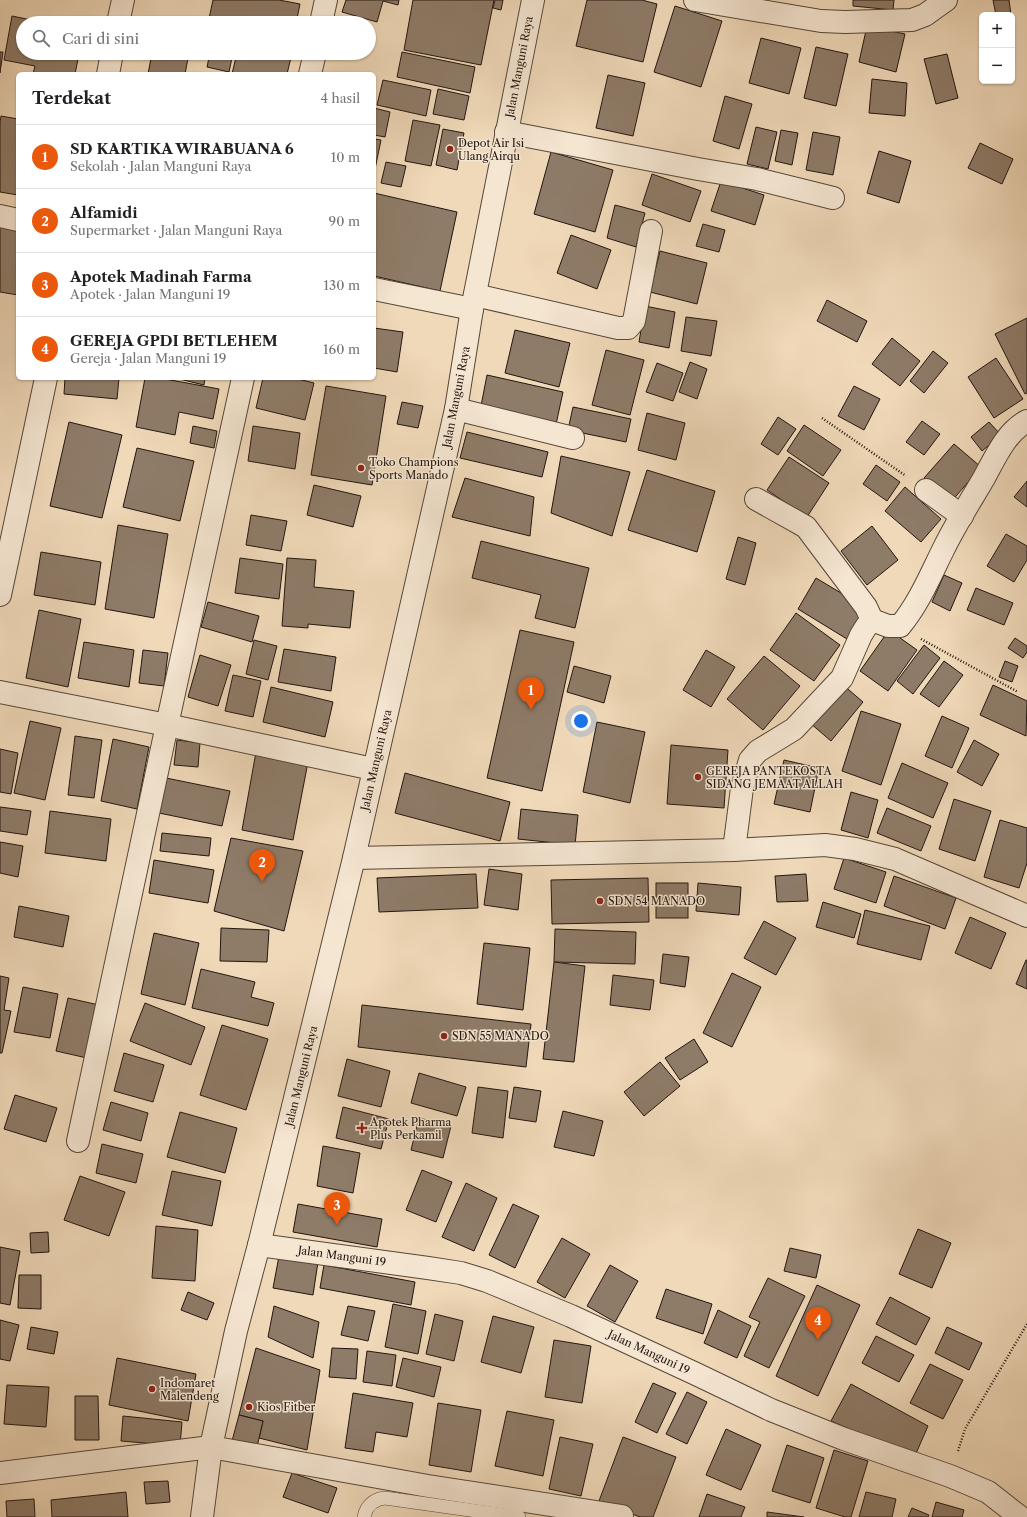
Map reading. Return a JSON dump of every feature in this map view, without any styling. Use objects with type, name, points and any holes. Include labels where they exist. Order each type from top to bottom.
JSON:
[{"type":"street","points":[[120,16],[123,0]]},
{"type":"street","points":[[323,16],[326,0]]},
{"type":"street","name":"Jalan Manguni Raya","points":[[202,1517],[211,1446],[234,1339],[259,1245],[354,858],[373,768],[456,410],[474,302],[533,0]]},
{"type":"street","points":[[695,0],[821,21],[885,22],[912,20],[926,15],[946,0]]},
{"type":"street","points":[[108,72],[111,60]]},
{"type":"street","points":[[310,72],[313,60]]},
{"type":"street","points":[[506,132],[757,179],[833,198]]},
{"type":"street","points":[[0,216],[16,220]]},
{"type":"street","points":[[376,289],[474,302],[618,328],[628,328],[634,321],[651,230]]},
{"type":"street","points":[[0,595],[46,380]]},
{"type":"street","points":[[78,1141],[243,380]]},
{"type":"street","points":[[456,410],[573,438]]},
{"type":"street","points":[[756,499],[806,527],[866,606],[872,620],[888,626],[900,626],[916,605],[944,548],[1002,447],[1016,428],[1027,421]]},
{"type":"street","points":[[926,490],[962,516]]},
{"type":"street","points":[[734,850],[742,788],[750,760],[758,751],[794,729],[842,678],[861,635],[872,620]]},
{"type":"street","points":[[0,692],[373,768]]},
{"type":"street","points":[[354,858],[734,850],[825,845],[855,849],[895,859],[1027,916]]},
{"type":"street","name":"Jalan Manguni 19","points":[[259,1245],[461,1273],[488,1281],[571,1316],[771,1410],[844,1439],[950,1476],[988,1492],[1020,1517]]},
{"type":"street","points":[[0,1473],[211,1446],[428,1486],[622,1516]]},
{"type":"lane","points":[[364,1517],[365,1512],[371,1503],[378,1498],[385,1498],[519,1517]]},
{"type":"path","points":[[822,418],[926,490]]},
{"type":"path","points":[[900,626],[1018,692]]},
{"type":"path","points":[[950,1476],[965,1429],[1027,1324]]},
{"type":"building","points":[[213,0],[279,0],[300,4],[297,16],[210,16]]},
{"type":"building","points":[[346,0],[399,0],[398,5],[383,1],[377,22],[376,16],[356,16],[342,12]]},
{"type":"building","points":[[413,0],[494,0],[481,65],[404,50]]},
{"type":"building","points":[[495,0],[503,0],[501,10],[493,8]]},
{"type":"building","points":[[587,0],[642,0],[657,4],[643,62],[576,46]]},
{"type":"building","points":[[853,0],[894,0],[893,10],[853,6]]},
{"type":"building","points":[[993,0],[1009,0],[1011,12],[995,12]]},
{"type":"building","points":[[675,6],[722,21],[701,87],[654,72]]},
{"type":"building","points":[[12,16],[16,17],[16,60],[78,60],[75,72],[34,72],[35,66],[4,60]]},
{"type":"building","points":[[867,26],[905,34],[896,72],[859,62]]},
{"type":"building","points":[[761,38],[801,48],[789,94],[749,83]]},
{"type":"building","points":[[816,47],[848,54],[836,106],[804,98]]},
{"type":"building","points":[[0,52],[3,52],[0,73]]},
{"type":"building","points":[[402,52],[475,67],[470,93],[397,77]]},
{"type":"building","points":[[947,54],[958,98],[936,104],[924,59]]},
{"type":"building","points":[[151,60],[188,60],[185,72],[148,72]]},
{"type":"building","points":[[208,60],[232,60],[229,72],[207,67]]},
{"type":"building","points":[[235,60],[290,60],[287,72],[232,72]]},
{"type":"building","points":[[608,75],[645,83],[633,136],[596,128]]},
{"type":"building","points":[[872,79],[907,83],[905,116],[869,113]]},
{"type":"building","points":[[383,80],[431,90],[426,116],[377,105]]},
{"type":"building","points":[[438,89],[469,96],[464,120],[433,114]]},
{"type":"building","points":[[725,96],[752,104],[739,149],[713,141]]},
{"type":"building","points":[[376,108],[390,112],[385,137],[376,135]]},
{"type":"building","points":[[1,116],[16,119],[16,195],[0,192]]},
{"type":"building","points":[[413,120],[440,125],[431,166],[405,161]]},
{"type":"building","points":[[756,127],[777,132],[768,169],[747,164]]},
{"type":"building","name":"Depot Air Isi Ulang Airqu","points":[[443,129],[464,133],[457,170],[436,165]]},
{"type":"building","points":[[781,130],[798,133],[792,165],[775,161]]},
{"type":"building","points":[[813,132],[840,137],[833,175],[806,170]]},
{"type":"building","points":[[376,139],[381,140],[376,164]]},
{"type":"building","points":[[980,143],[1013,159],[1002,184],[968,168]]},
{"type":"building","points":[[879,151],[911,161],[899,203],[867,193]]},
{"type":"building","points":[[551,152],[613,170],[595,232],[534,214]]},
{"type":"building","points":[[386,162],[406,166],[401,187],[381,183]]},
{"type":"building","points":[[652,174],[701,191],[690,222],[642,205]]},
{"type":"building","points":[[721,181],[764,195],[755,225],[711,211]]},
{"type":"building","points":[[376,193],[457,212],[440,291],[376,276]]},
{"type":"building","points":[[615,205],[645,213],[636,247],[607,238]]},
{"type":"building","points":[[703,224],[725,230],[719,252],[696,246]]},
{"type":"building","points":[[0,227],[16,230],[16,295],[0,292]]},
{"type":"building","points":[[571,235],[611,250],[597,289],[557,273]]},
{"type":"building","points":[[660,251],[707,263],[697,304],[650,292]]},
{"type":"building","points":[[827,300],[867,321],[857,342],[817,321]]},
{"type":"building","points":[[645,306],[675,312],[669,348],[639,342]]},
{"type":"building","points":[[686,317],[717,321],[711,356],[681,351]]},
{"type":"building","points":[[1027,318],[1027,393],[1025,394],[995,334]]},
{"type":"building","points":[[376,328],[403,332],[397,372],[376,368]]},
{"type":"building","points":[[515,330],[570,343],[559,387],[505,373]]},
{"type":"building","points":[[892,338],[920,361],[900,386],[872,364]]},
{"type":"building","points":[[606,350],[644,360],[630,415],[592,405]]},
{"type":"building","points":[[933,351],[948,363],[924,393],[910,381]]},
{"type":"building","points":[[996,358],[1023,399],[994,418],[968,377]]},
{"type":"building","points":[[690,362],[707,369],[697,399],[679,392]]},
{"type":"building","points":[[657,363],[683,373],[673,401],[646,392]]},
{"type":"building","points":[[487,375],[563,392],[555,429],[480,411]]},
{"type":"building","points":[[65,380],[119,380],[117,399],[64,394]]},
{"type":"building","points":[[145,380],[171,380],[219,389],[213,419],[179,412],[175,435],[136,427]]},
{"type":"building","points":[[183,380],[205,380],[204,385]]},
{"type":"building","points":[[263,380],[302,380],[314,383],[305,420],[256,408]]},
{"type":"building","points":[[326,386],[386,396],[372,485],[311,475]]},
{"type":"building","points":[[854,386],[880,399],[864,430],[838,416]]},
{"type":"building","points":[[402,402],[423,406],[418,428],[397,424]]},
{"type":"building","points":[[573,407],[631,419],[626,442],[568,430]]},
{"type":"building","points":[[647,413],[685,423],[676,460],[638,450]]},
{"type":"building","points":[[778,417],[796,429],[778,455],[761,444]]},
{"type":"building","points":[[922,421],[940,434],[924,455],[906,442]]},
{"type":"building","points":[[69,422],[122,435],[102,518],[50,506]]},
{"type":"building","points":[[989,422],[1001,435],[982,451],[971,437]]},
{"type":"building","points":[[804,425],[841,450],[823,476],[787,451]]},
{"type":"building","points":[[193,426],[217,431],[214,448],[190,443]]},
{"type":"building","points":[[253,426],[300,433],[295,469],[248,461]]},
{"type":"building","points":[[467,432],[548,452],[542,477],[460,458]]},
{"type":"building","points":[[954,444],[981,467],[951,502],[924,478]]},
{"type":"building","points":[[137,448],[194,461],[180,521],[123,507]]},
{"type":"building","points":[[561,456],[630,472],[612,536],[551,513]]},
{"type":"building","points":[[789,457],[829,483],[807,517],[767,490]]},
{"type":"building","points":[[876,465],[900,482],[887,501],[863,484]]},
{"type":"building","points":[[647,470],[715,491],[697,552],[628,530]]},
{"type":"building","points":[[465,478],[534,497],[530,536],[452,517]]},
{"type":"building","points":[[1027,481],[1027,507],[1014,497]]},
{"type":"building","points":[[314,485],[361,496],[353,527],[307,515]]},
{"type":"building","points":[[905,487],[941,519],[921,542],[885,511]]},
{"type":"building","points":[[251,515],[287,521],[281,551],[246,545]]},
{"type":"building","points":[[118,525],[168,534],[154,618],[105,609]]},
{"type":"building","points":[[872,526],[898,560],[867,585],[841,551]]},
{"type":"building","points":[[1006,534],[1027,546],[1027,560],[1014,582],[987,566]]},
{"type":"building","points":[[738,537],[756,543],[745,585],[726,579]]},
{"type":"building","points":[[481,541],[589,568],[575,628],[535,618],[541,595],[472,578]]},
{"type":"building","points":[[41,552],[101,562],[95,605],[34,595]]},
{"type":"building","points":[[240,558],[283,564],[279,599],[235,593]]},
{"type":"building","points":[[287,558],[316,560],[314,587],[354,591],[350,628],[308,624],[308,628],[282,626]]},
{"type":"building","points":[[944,575],[962,583],[950,611],[932,602]]},
{"type":"building","points":[[816,578],[866,608],[847,639],[798,609]]},
{"type":"building","points":[[976,588],[1013,603],[1004,625],[967,610]]},
{"type":"building","points":[[208,602],[259,616],[252,642],[201,627]]},
{"type":"building","points":[[39,610],[81,619],[68,687],[26,678]]},
{"type":"building","points":[[796,613],[840,645],[814,681],[770,650]]},
{"type":"building","points":[[520,630],[574,642],[542,791],[487,778]]},
{"type":"building","points":[[889,630],[917,650],[888,691],[860,671]]},
{"type":"building","points":[[1015,638],[1027,646],[1027,652],[1023,658],[1008,648]]},
{"type":"building","points":[[254,640],[277,646],[268,680],[246,674]]},
{"type":"building","points":[[84,642],[134,650],[129,687],[78,678]]},
{"type":"building","points":[[924,645],[940,658],[913,694],[897,681]]},
{"type":"building","points":[[284,649],[336,657],[331,691],[278,682]]},
{"type":"building","points":[[143,650],[168,653],[164,686],[139,683]]},
{"type":"building","points":[[706,650],[735,667],[711,707],[683,690]]},
{"type":"building","points":[[200,655],[231,665],[218,706],[188,697]]},
{"type":"building","points":[[764,656],[800,686],[763,730],[727,699]]},
{"type":"building","points":[[944,661],[963,675],[939,707],[920,694]]},
{"type":"building","points":[[1005,661],[1018,666],[1012,682],[999,677]]},
{"type":"building","points":[[574,666],[611,676],[604,703],[567,692]]},
{"type":"building","points":[[233,675],[261,681],[253,717],[225,711]]},
{"type":"building","points":[[842,684],[863,702],[831,741],[810,723]]},
{"type":"building","points":[[993,685],[1027,701],[1026,736],[980,715]]},
{"type":"building","points":[[271,687],[333,702],[325,737],[263,722]]},
{"type":"building","points":[[861,711],[901,724],[881,785],[842,771]]},
{"type":"building","points":[[942,716],[969,728],[952,768],[925,756]]},
{"type":"building","points":[[30,721],[61,728],[45,800],[14,793]]},
{"type":"building","points":[[597,722],[645,732],[630,803],[583,792]]},
{"type":"building","points":[[75,736],[102,740],[94,798],[68,795]]},
{"type":"building","points":[[113,739],[149,747],[137,809],[101,801]]},
{"type":"building","points":[[177,740],[200,743],[198,767],[174,765]]},
{"type":"building","points":[[974,740],[999,754],[982,786],[957,772]]},
{"type":"building","name":"GEREJA PANTEKOSTA SIDANG JEMAAT ALLAH","points":[[671,745],[728,750],[724,808],[667,804]]},
{"type":"building","points":[[0,749],[18,753],[11,794],[0,792]]},
{"type":"building","points":[[256,752],[308,762],[293,840],[242,830]]},
{"type":"building","points":[[784,760],[819,768],[810,812],[774,804]]},
{"type":"building","points":[[902,763],[948,783],[933,818],[888,798]]},
{"type":"building","points":[[405,773],[510,802],[500,841],[395,813]]},
{"type":"building","points":[[166,778],[230,791],[222,826],[159,813]]},
{"type":"building","points":[[851,792],[878,800],[868,838],[841,830]]},
{"type":"building","points":[[954,799],[991,811],[975,861],[939,849]]},
{"type":"building","points":[[0,807],[31,811],[27,835],[0,831]]},
{"type":"building","points":[[887,808],[931,826],[921,851],[877,833]]},
{"type":"building","points":[[521,809],[578,815],[575,845],[518,839]]},
{"type":"building","points":[[50,811],[111,819],[106,861],[45,853]]},
{"type":"building","points":[[1000,820],[1027,828],[1027,863],[1019,888],[984,877]]},
{"type":"building","points":[[162,833],[211,838],[209,856],[160,851]]},
{"type":"building","points":[[231,838],[303,851],[284,931],[214,911]]},
{"type":"building","points":[[0,842],[23,846],[18,877],[0,873]]},
{"type":"building","points":[[844,858],[886,872],[876,903],[834,889]]},
{"type":"building","points":[[154,860],[214,870],[208,903],[149,893]]},
{"type":"building","points":[[489,869],[522,874],[518,910],[484,905]]},
{"type":"building","points":[[476,874],[478,908],[379,912],[377,878]]},
{"type":"building","points":[[806,874],[808,901],[777,902],[775,876]]},
{"type":"building","points":[[894,876],[956,898],[945,929],[884,906]]},
{"type":"building","name":"SDN 54 MANADO","points":[[648,878],[649,922],[552,924],[551,880]]},
{"type":"building","points":[[656,883],[688,883],[688,918],[656,918]]},
{"type":"building","points":[[698,883],[741,887],[739,915],[696,911]]},
{"type":"building","points":[[823,902],[861,914],[854,938],[816,927]]},
{"type":"building","points":[[19,906],[69,916],[63,947],[14,937]]},
{"type":"building","points":[[865,910],[930,926],[921,960],[857,944]]},
{"type":"building","points":[[970,917],[1006,933],[991,969],[955,953]]},
{"type":"building","points":[[764,921],[796,938],[776,975],[744,958]]},
{"type":"building","points":[[221,928],[269,930],[267,962],[220,961]]},
{"type":"building","name":"SDN 54 MANADO","points":[[555,929],[636,932],[635,964],[554,962]]},
{"type":"building","points":[[154,933],[199,943],[185,1005],[141,994]]},
{"type":"building","name":"SDN 55 MANADO","points":[[484,943],[530,948],[523,1010],[477,1004]]},
{"type":"building","points":[[663,954],[689,957],[685,987],[660,983]]},
{"type":"building","points":[[1027,960],[1027,989],[1016,984]]},
{"type":"building","name":"SDN 55 MANADO","points":[[554,962],[585,966],[574,1062],[543,1059]]},
{"type":"building","points":[[201,969],[255,982],[251,997],[274,1003],[268,1026],[192,1008]]},
{"type":"building","points":[[732,973],[761,987],[732,1047],[703,1033]]},
{"type":"building","points":[[613,975],[654,980],[650,1010],[610,1005]]},
{"type":"building","points":[[0,976],[9,978],[4,1010],[11,1011],[2,1053],[0,1053]]},
{"type":"building","points":[[23,987],[58,994],[50,1038],[14,1032]]},
{"type":"building","points":[[68,998],[99,1005],[87,1058],[56,1051]]},
{"type":"building","points":[[145,1003],[205,1027],[191,1065],[130,1041]]},
{"type":"building","name":"SDN 55 MANADO","points":[[362,1005],[531,1024],[526,1067],[358,1047]]},
{"type":"building","points":[[222,1025],[268,1039],[246,1110],[200,1095]]},
{"type":"building","points":[[694,1039],[708,1062],[680,1080],[665,1058]]},
{"type":"building","points":[[124,1053],[164,1065],[153,1102],[114,1091]]},
{"type":"building","points":[[347,1059],[390,1071],[381,1107],[338,1096]]},
{"type":"building","points":[[660,1062],[680,1086],[644,1116],[624,1092]]},
{"type":"building","points":[[419,1073],[466,1087],[457,1116],[411,1103]]},
{"type":"building","points":[[478,1087],[508,1091],[503,1138],[472,1133]]},
{"type":"building","points":[[514,1087],[541,1091],[536,1122],[509,1118]]},
{"type":"building","points":[[15,1095],[57,1108],[46,1142],[4,1129]]},
{"type":"building","points":[[111,1102],[148,1113],[141,1141],[103,1130]]},
{"type":"building","name":"Apotek Pharma Plus Perkamil","points":[[343,1107],[389,1119],[381,1149],[336,1138]]},
{"type":"building","points":[[563,1111],[603,1121],[594,1156],[554,1147]]},
{"type":"building","points":[[180,1112],[237,1128],[225,1173],[167,1157]]},
{"type":"building","points":[[419,1118],[451,1126],[443,1158],[411,1150]]},
{"type":"building","points":[[102,1144],[143,1154],[136,1183],[96,1173]]},
{"type":"building","points":[[323,1146],[360,1153],[353,1193],[317,1186]]},
{"type":"building","points":[[422,1170],[452,1182],[436,1222],[406,1210]]},
{"type":"building","points":[[172,1171],[221,1181],[212,1226],[162,1215]]},
{"type":"building","points":[[80,1176],[125,1192],[109,1236],[64,1220]]},
{"type":"building","points":[[466,1183],[497,1198],[474,1251],[442,1237]]},
{"type":"building","points":[[298,1204],[382,1219],[377,1247],[293,1232]]},
{"type":"building","points":[[513,1204],[539,1216],[515,1268],[489,1255]]},
{"type":"building","points":[[156,1226],[198,1230],[195,1281],[152,1278]]},
{"type":"building","points":[[918,1229],[951,1243],[932,1288],[899,1274]]},
{"type":"building","points":[[48,1232],[49,1252],[31,1253],[30,1233]]},
{"type":"building","points":[[562,1238],[590,1254],[565,1298],[537,1282]]},
{"type":"building","points":[[0,1247],[20,1251],[10,1305],[0,1303]]},
{"type":"building","points":[[790,1248],[821,1255],[816,1278],[784,1271]]},
{"type":"building","points":[[279,1256],[318,1262],[313,1295],[273,1288]]},
{"type":"building","points":[[324,1265],[415,1282],[411,1305],[320,1288]]},
{"type":"building","points":[[610,1265],[638,1281],[615,1322],[587,1306]]},
{"type":"building","points":[[19,1275],[41,1275],[41,1309],[18,1308]]},
{"type":"building","points":[[768,1278],[805,1296],[769,1368],[744,1356],[760,1322],[749,1317]]},
{"type":"building","points":[[817,1285],[860,1305],[818,1396],[776,1376]]},
{"type":"building","points":[[666,1289],[712,1304],[703,1334],[656,1318]]},
{"type":"building","points":[[188,1292],[214,1303],[207,1320],[181,1310]]},
{"type":"building","points":[[890,1297],[930,1318],[916,1345],[876,1324]]},
{"type":"building","points":[[393,1304],[426,1311],[418,1354],[385,1347]]},
{"type":"building","points":[[274,1306],[319,1322],[313,1358],[268,1337]]},
{"type":"building","points":[[348,1306],[375,1311],[368,1341],[341,1335]]},
{"type":"building","points":[[718,1310],[751,1326],[737,1358],[704,1343]]},
{"type":"building","points":[[435,1314],[463,1321],[454,1361],[426,1354]]},
{"type":"building","points":[[493,1316],[534,1327],[521,1373],[481,1362]]},
{"type":"building","points":[[0,1320],[19,1325],[10,1361],[0,1359]]},
{"type":"building","points":[[31,1327],[58,1332],[54,1354],[27,1349]]},
{"type":"building","points":[[947,1327],[982,1343],[969,1370],[935,1353]]},
{"type":"building","points":[[876,1336],[914,1355],[899,1382],[862,1363]]},
{"type":"building","points":[[554,1340],[591,1346],[582,1403],[545,1397]]},
{"type":"building","points":[[256,1348],[320,1370],[307,1450],[259,1438],[263,1421],[239,1415]]},
{"type":"building","points":[[332,1348],[358,1349],[356,1379],[329,1377]]},
{"type":"building","points":[[367,1351],[396,1355],[392,1386],[363,1382]]},
{"type":"building","name":"Indomaret Malendeng","points":[[117,1358],[196,1374],[188,1421],[109,1405]]},
{"type":"building","points":[[403,1358],[441,1367],[434,1397],[396,1387]]},
{"type":"building","points":[[930,1364],[963,1380],[943,1419],[910,1403]]},
{"type":"building","points":[[653,1383],[676,1393],[657,1433],[635,1422]]},
{"type":"building","points":[[851,1384],[928,1426],[914,1458],[831,1421]]},
{"type":"building","points":[[7,1385],[49,1387],[46,1427],[4,1424]]},
{"type":"building","points":[[687,1392],[707,1402],[687,1444],[666,1434]]},
{"type":"building","points":[[353,1393],[413,1403],[407,1437],[376,1432],[373,1452],[345,1448]]},
{"type":"building","points":[[75,1396],[98,1396],[99,1440],[75,1440]]},
{"type":"building","points":[[438,1403],[481,1410],[471,1472],[429,1465]]},
{"type":"building","points":[[507,1411],[554,1420],[543,1476],[495,1466]]},
{"type":"building","points":[[239,1415],[263,1421],[257,1447],[232,1441]]},
{"type":"building","points":[[123,1416],[182,1422],[180,1446],[121,1441]]},
{"type":"building","points":[[726,1429],[761,1445],[741,1490],[706,1475]]},
{"type":"building","points":[[560,1437],[593,1444],[581,1496],[549,1489]]},
{"type":"building","points":[[623,1437],[676,1457],[653,1517],[640,1517],[599,1501]]},
{"type":"building","points":[[787,1445],[824,1458],[810,1503],[772,1491]]},
{"type":"building","points":[[834,1450],[868,1461],[851,1517],[845,1517],[816,1508]]},
{"type":"building","points":[[292,1473],[337,1488],[328,1513],[283,1497]]},
{"type":"building","points":[[168,1481],[170,1502],[146,1504],[144,1482]]},
{"type":"building","points":[[126,1492],[128,1517],[52,1517],[51,1500]]},
{"type":"building","points":[[866,1492],[896,1499],[892,1517],[859,1517]]},
{"type":"building","points":[[707,1494],[745,1507],[741,1517],[699,1517]]},
{"type":"building","points":[[34,1499],[35,1517],[7,1517],[6,1501]]},
{"type":"building","points":[[936,1502],[964,1510],[962,1517],[932,1517]]},
{"type":"building","points":[[912,1508],[929,1515],[928,1517],[908,1517]]},
{"type":"building","points":[[767,1512],[804,1517],[767,1517]]},
{"type":"place","name":"Depot Air Isi Ulang Airqu","points":[[450,149]]},
{"type":"place","name":"Toko Champions Sports Manado","points":[[361,468]]},
{"type":"place","name":"SD KARTIKA WIRABUANA 6","points":[[531,710]]},
{"type":"place","name":"GEREJA PANTEKOSTA SIDANG JEMAAT ALLAH","points":[[698,777]]},
{"type":"place","name":"Alfamidi","points":[[262,882]]},
{"type":"place","name":"SDN 54 MANADO","points":[[600,901]]},
{"type":"place","name":"SDN 55 MANADO","points":[[444,1036]]},
{"type":"place","name":"Apotek Pharma Plus Perkamil","points":[[362,1128]]},
{"type":"place","name":"Apotek Madinah Farma","points":[[337,1225]]},
{"type":"place","name":"GEREJA GPDI BETLEHEM","points":[[818,1340]]},
{"type":"place","name":"Indomaret Malendeng","points":[[152,1389]]},
{"type":"place","name":"Kios Fitber","points":[[249,1407]]}]
